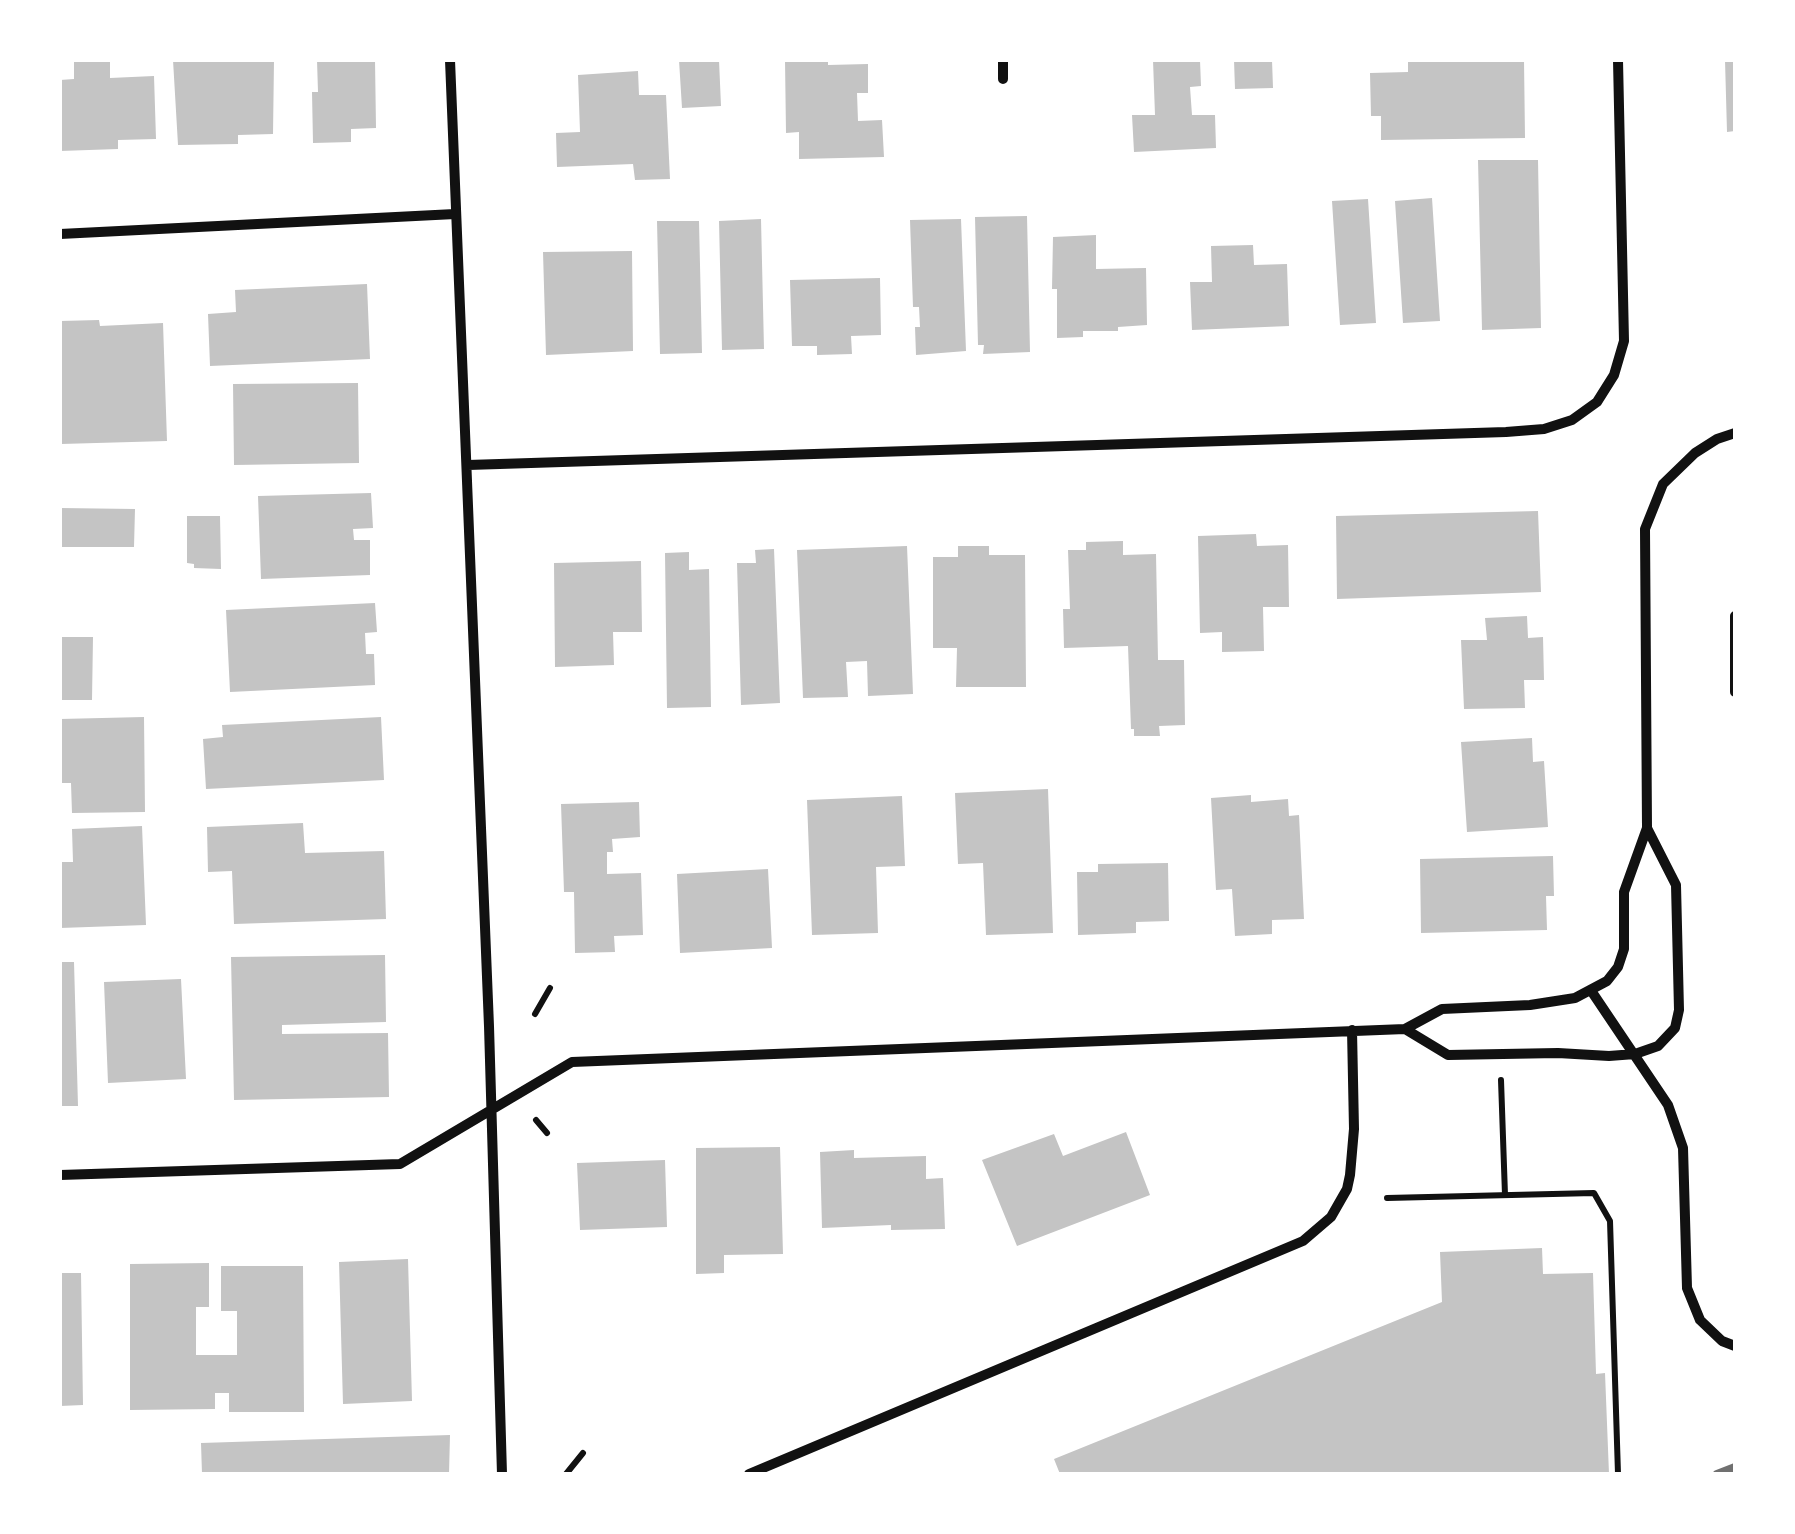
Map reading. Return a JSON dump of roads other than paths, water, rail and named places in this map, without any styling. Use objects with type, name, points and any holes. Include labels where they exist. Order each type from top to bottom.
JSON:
[{"type":"street","points":[[450,60],[468,464],[502,1474]]},
{"type":"street","points":[[1003,60],[1004,79]]},
{"type":"street","points":[[468,464],[1506,432],[1544,429],[1572,420],[1597,402],[1614,375],[1624,341],[1618,60]]},
{"type":"street","points":[[60,234],[455,214]]},
{"type":"street","points":[[60,1175],[400,1164],[572,1062],[1406,1029],[1442,1009],[1556,1002],[1592,992],[1608,982],[1618,967],[1624,948],[1624,892],[1647,828],[1644,529],[1663,484],[1679,467],[1716,439],[1735,433]]},
{"type":"street","points":[[1735,616],[1735,692]]},
{"type":"street","points":[[1406,1029],[1448,1055],[1635,1054],[1658,1046],[1675,1028],[1680,988],[1676,885],[1647,828]]},
{"type":"street","points":[[1592,992],[1668,1105],[1683,1148],[1688,1288],[1700,1320],[1722,1341],[1735,1346]]},
{"type":"street","points":[[749,1474],[1303,1242],[1331,1218],[1350,1175],[1354,1129],[1352,1030]]},
{"type":"railway","points":[[1717,1474],[1735,1467]]}]
